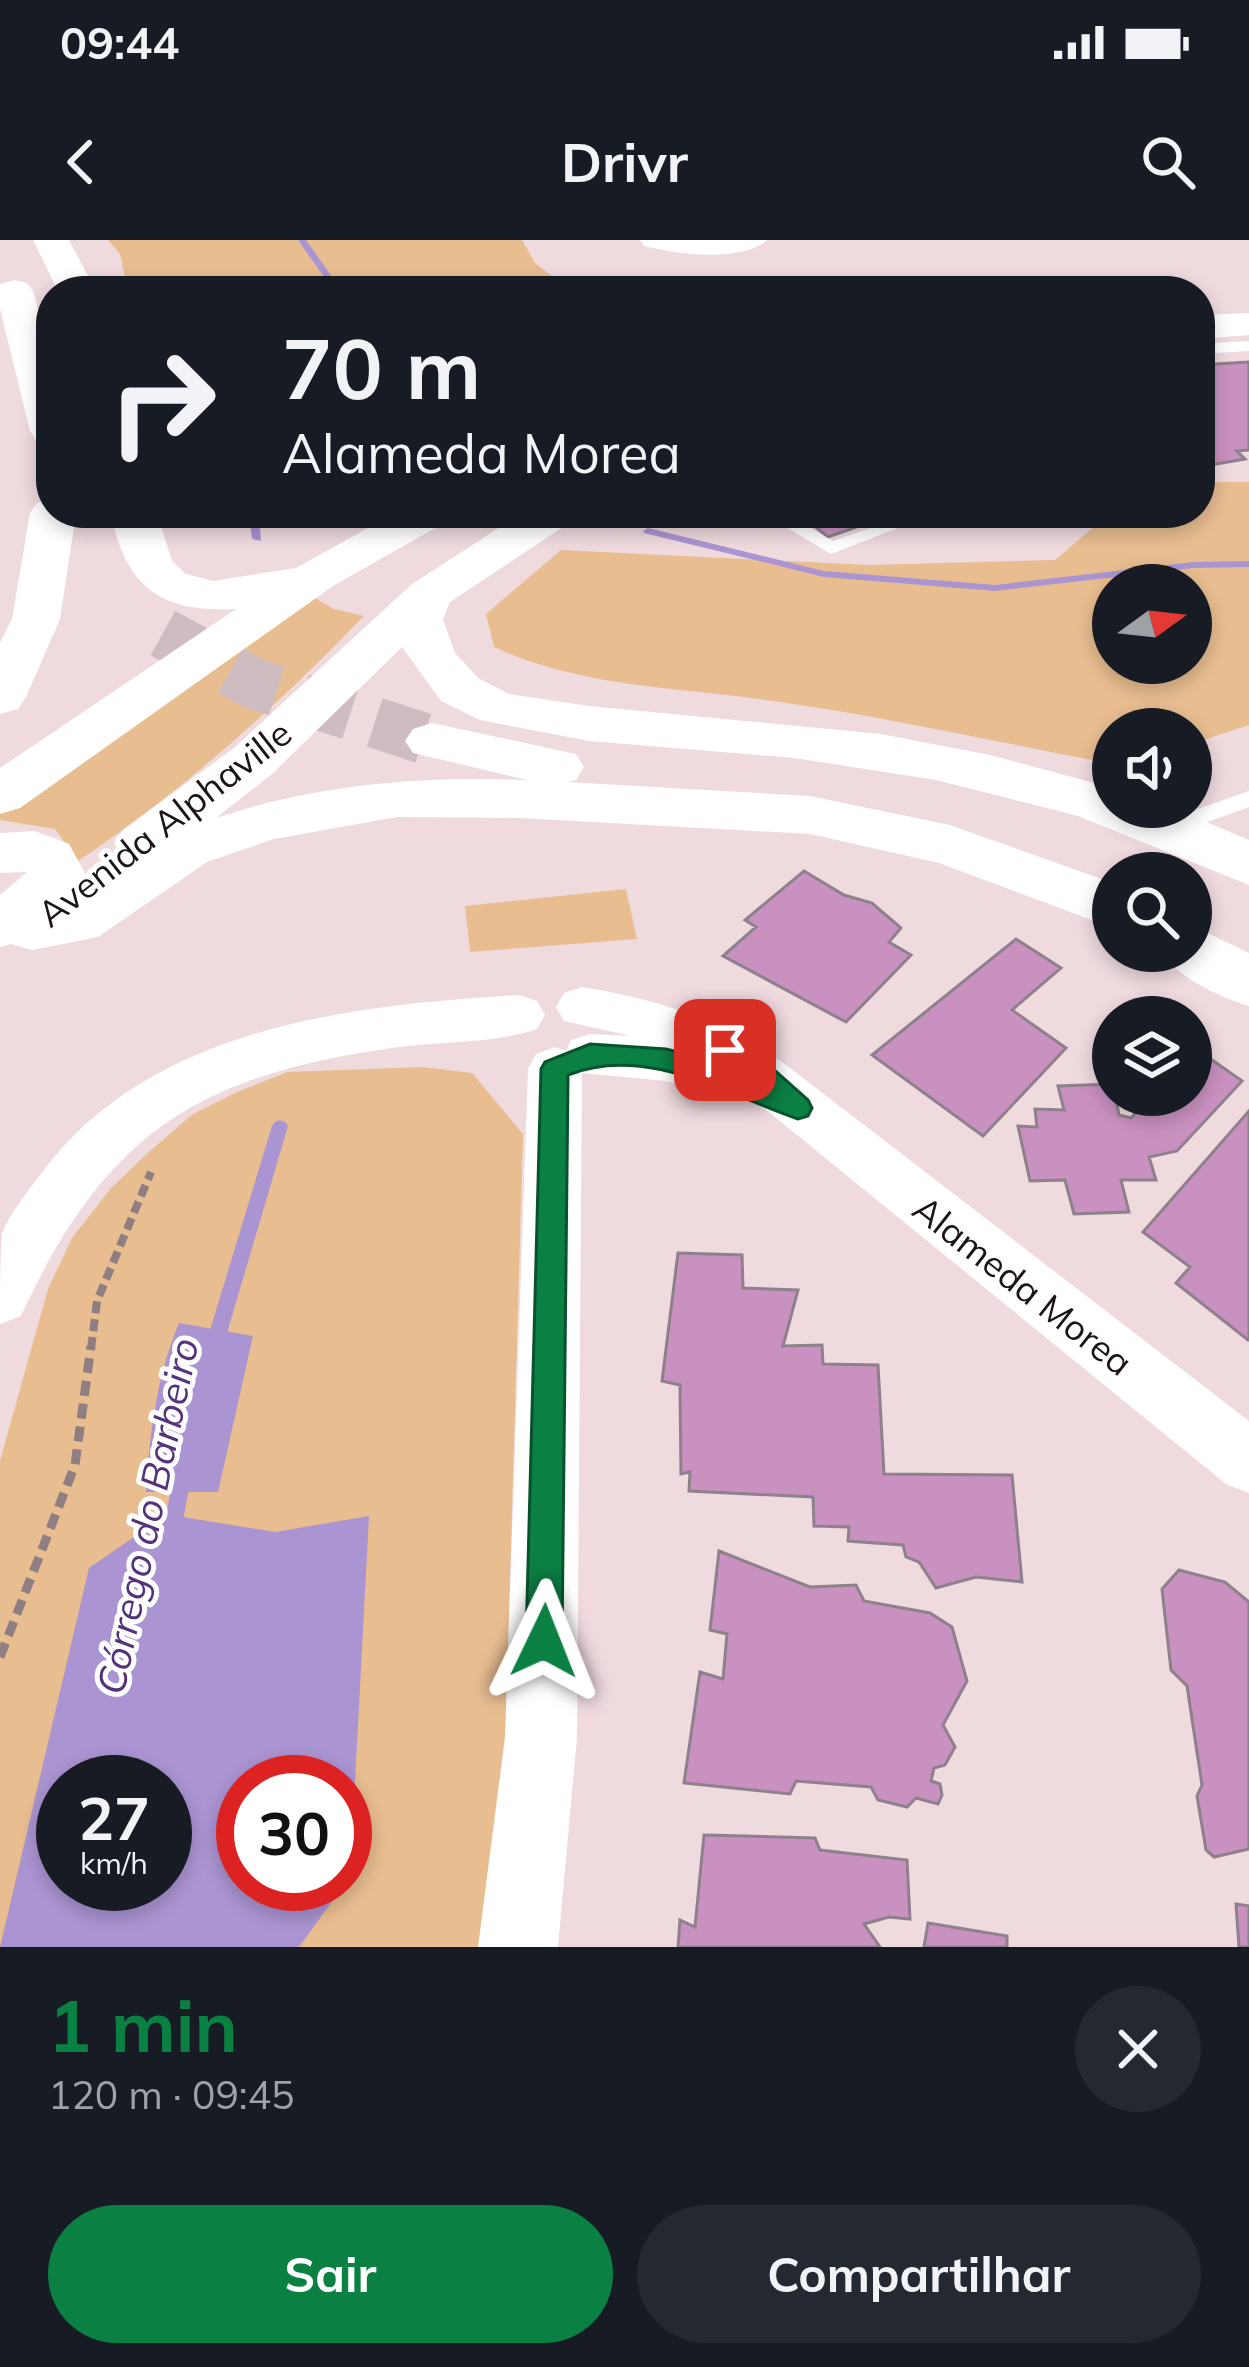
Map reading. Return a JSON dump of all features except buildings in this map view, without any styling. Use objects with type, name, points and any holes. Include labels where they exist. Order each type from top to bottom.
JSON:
[{"type":"main road","points":[[51,240],[69,276]]},
{"type":"main road","points":[[7,280],[36,334]]},
{"type":"main road","points":[[7,280],[36,380]]},
{"type":"main road","points":[[1215,294],[1249,293]]},
{"type":"main road","points":[[1215,326],[1249,324]]},
{"type":"main road","points":[[0,697],[36,619],[51,528]]},
{"type":"main road","points":[[137,528],[143,560],[160,580],[183,590],[253,594],[333,567]]},
{"type":"main road","points":[[0,795],[182,666],[402,528]]},
{"type":"main road","name":"Avenida Alphaville","points":[[11,934],[254,761],[429,594],[536,528]]},
{"type":"main road","points":[[333,567],[367,598],[429,594],[419,620],[424,639],[447,676],[469,696],[525,714],[653,732],[828,744],[1055,791],[1166,852]]},
{"type":"main road","points":[[432,741],[476,754],[558,767],[788,774],[856,784],[920,783],[1153,852]]},
{"type":"main road","points":[[856,784],[1092,868]]},
{"type":"main road","points":[[11,934],[77,921],[187,848],[267,821],[397,798],[520,799],[810,814],[950,845],[1092,898]]},
{"type":"main road","points":[[1186,852],[1198,836],[1249,864]]},
{"type":"main road","points":[[0,853],[39,851],[50,858],[57,875],[11,934]]},
{"type":"main road","points":[[1212,882],[1249,907]]},
{"type":"main road","points":[[1212,925],[1249,945]]},
{"type":"main road","points":[[1212,960],[1249,982]]},
{"type":"street","points":[[657,241],[701,248],[753,240]]},
{"type":"street","points":[[0,1298],[47,1211],[80,1166],[128,1118],[170,1091],[216,1071],[314,1042],[448,1019],[519,1016],[512,1036],[520,1056],[575,1044],[541,1737],[518,1947]]},
{"type":"street","name":"Alameda Morea","points":[[575,1044],[692,1065],[798,1108],[1249,1461]]},
{"type":"lane","points":[[1215,349],[1249,346]]},
{"type":"lane","points":[[797,528],[831,548],[888,528]]},
{"type":"lane","points":[[1189,852],[1249,799]]},
{"type":"path","points":[[0,1657],[75,1465],[97,1300],[140,1190],[164,1151],[128,1118]]},
{"type":"shaded area","points":[[108,240],[522,240],[535,263],[552,276],[125,276],[120,254]]},
{"type":"shaded area","points":[[1215,482],[1249,482],[1249,725],[1212,737],[1212,708],[1092,708],[1092,760],[822,708],[635,685],[563,671],[494,647],[486,614],[561,550],[869,565],[1055,560],[1092,528],[1215,528]]},
{"type":"shaded area","points":[[315,598],[334,609],[364,616],[228,746],[117,834],[78,861],[55,829],[0,820],[0,814]]},
{"type":"shaded area","points":[[626,889],[637,939],[470,952],[465,906]]},
{"type":"shaded area","points":[[423,1067],[472,1073],[523,1134],[505,1753],[491,1947],[0,1947],[0,1461],[48,1289],[72,1238],[111,1188],[150,1151],[193,1114],[288,1072]]},
{"type":"shaded area","points":[[179,1323],[253,1336],[218,1492],[146,1492],[155,1406]]},
{"type":"shaded area","points":[[369,1516],[356,1755],[216,1755],[216,1911],[325,1911],[299,1947],[0,1947],[36,1794],[36,1911],[192,1911],[192,1755],[45,1755],[89,1568],[153,1524],[183,1517],[275,1532]]},
{"type":"waterway","name":"Córrego do Barbeiro","points":[[302,240],[327,276]]},
{"type":"waterway","name":"Córrego do Barbeiro","points":[[256,528],[257,539]]},
{"type":"waterway","points":[[648,531],[824,574],[995,588],[1193,565],[1249,564]]},
{"type":"waterway","name":"Córrego do Barbeiro","points":[[213,1350],[280,1126]]},
{"type":"waterway","name":"Córrego do Barbeiro","points":[[171,1537],[183,1472]]},
{"type":"tunnel","points":[[163,633],[255,684],[432,741]]},
{"type":"route","points":[[544,1641],[555,1069],[580,1063],[590,1055],[666,1060],[726,1075],[798,1108],[754,1067],[725,1050]]}]
